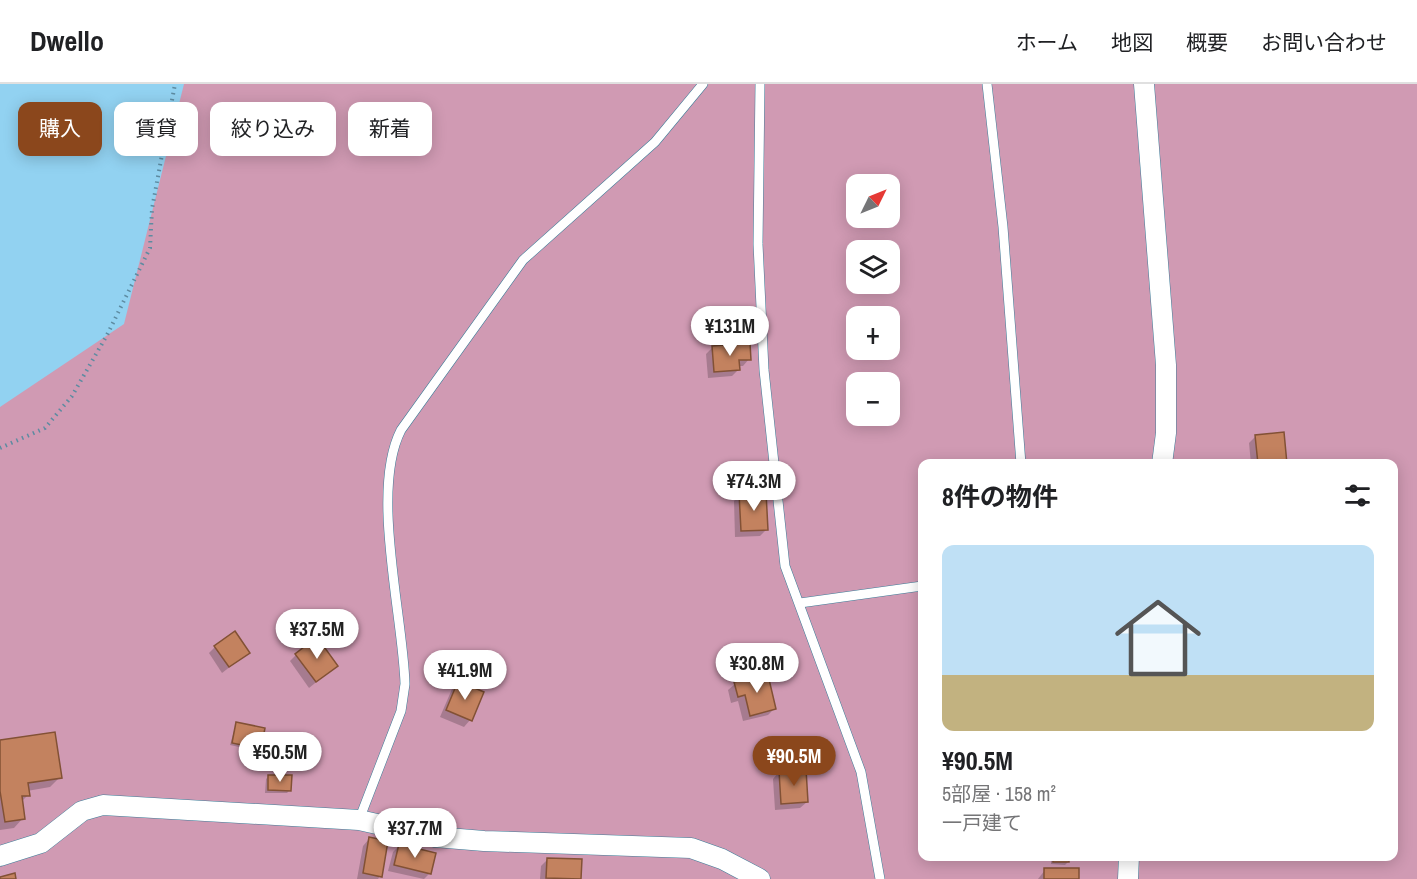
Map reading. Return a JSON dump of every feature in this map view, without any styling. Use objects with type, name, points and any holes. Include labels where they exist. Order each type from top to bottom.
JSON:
[{"type":"street","points":[[1144,84],[1166,365],[1166,433],[1163,459]]},
{"type":"street","points":[[0,856],[41,843],[82,812],[103,805],[359,820],[435,837],[484,842],[691,848],[723,859],[760,879]]},
{"type":"street","points":[[1128,879],[1129,861]]},
{"type":"lane","points":[[359,820],[401,711],[405,684],[388,514],[392,448],[401,430],[523,260],[655,142],[703,84]]},
{"type":"lane","points":[[760,84],[758,244],[764,370],[786,566],[861,772],[880,879]]},
{"type":"lane","points":[[987,84],[1003,227],[1021,459]]},
{"type":"lane","points":[[800,603],[918,587]]},
{"type":"path","points":[[0,448],[45,428],[72,396],[150,248],[152,210],[175,84]]},
{"type":"shaded area","points":[[184,84],[1417,84],[1417,879],[0,879],[0,407],[124,324],[166,156],[198,156],[198,102],[180,102]]},
{"type":"building","points":[[750,343],[751,360],[739,360],[740,370],[714,372],[712,346]]},
{"type":"building","points":[[1284,432],[1287,459],[1257,459],[1255,435]]},
{"type":"building","points":[[766,492],[768,530],[741,531],[739,493]]},
{"type":"building","points":[[235,631],[250,653],[229,667],[214,646]]},
{"type":"building","points":[[317,637],[338,666],[316,682],[295,654]]},
{"type":"building","points":[[768,675],[776,709],[750,716],[745,695],[738,697],[734,682]]},
{"type":"building","points":[[458,681],[484,692],[472,721],[446,710]]},
{"type":"building","points":[[236,722],[265,728],[261,749],[232,743]]},
{"type":"building","points":[[55,732],[62,778],[28,783],[30,796],[22,796],[25,819],[5,822],[0,791],[0,740]]},
{"type":"building","points":[[806,769],[808,802],[781,804],[779,771]]},
{"type":"building","points":[[268,775],[292,775],[291,791],[268,790]]},
{"type":"building","points":[[369,837],[388,841],[382,877],[363,873]]},
{"type":"building","points":[[399,844],[436,853],[431,874],[394,865]]},
{"type":"building","points":[[547,858],[582,859],[581,879],[546,878]]},
{"type":"building","points":[[1044,868],[1079,868],[1079,879],[1044,879]]},
{"type":"building","points":[[15,873],[16,879],[0,879],[0,877]]}]
